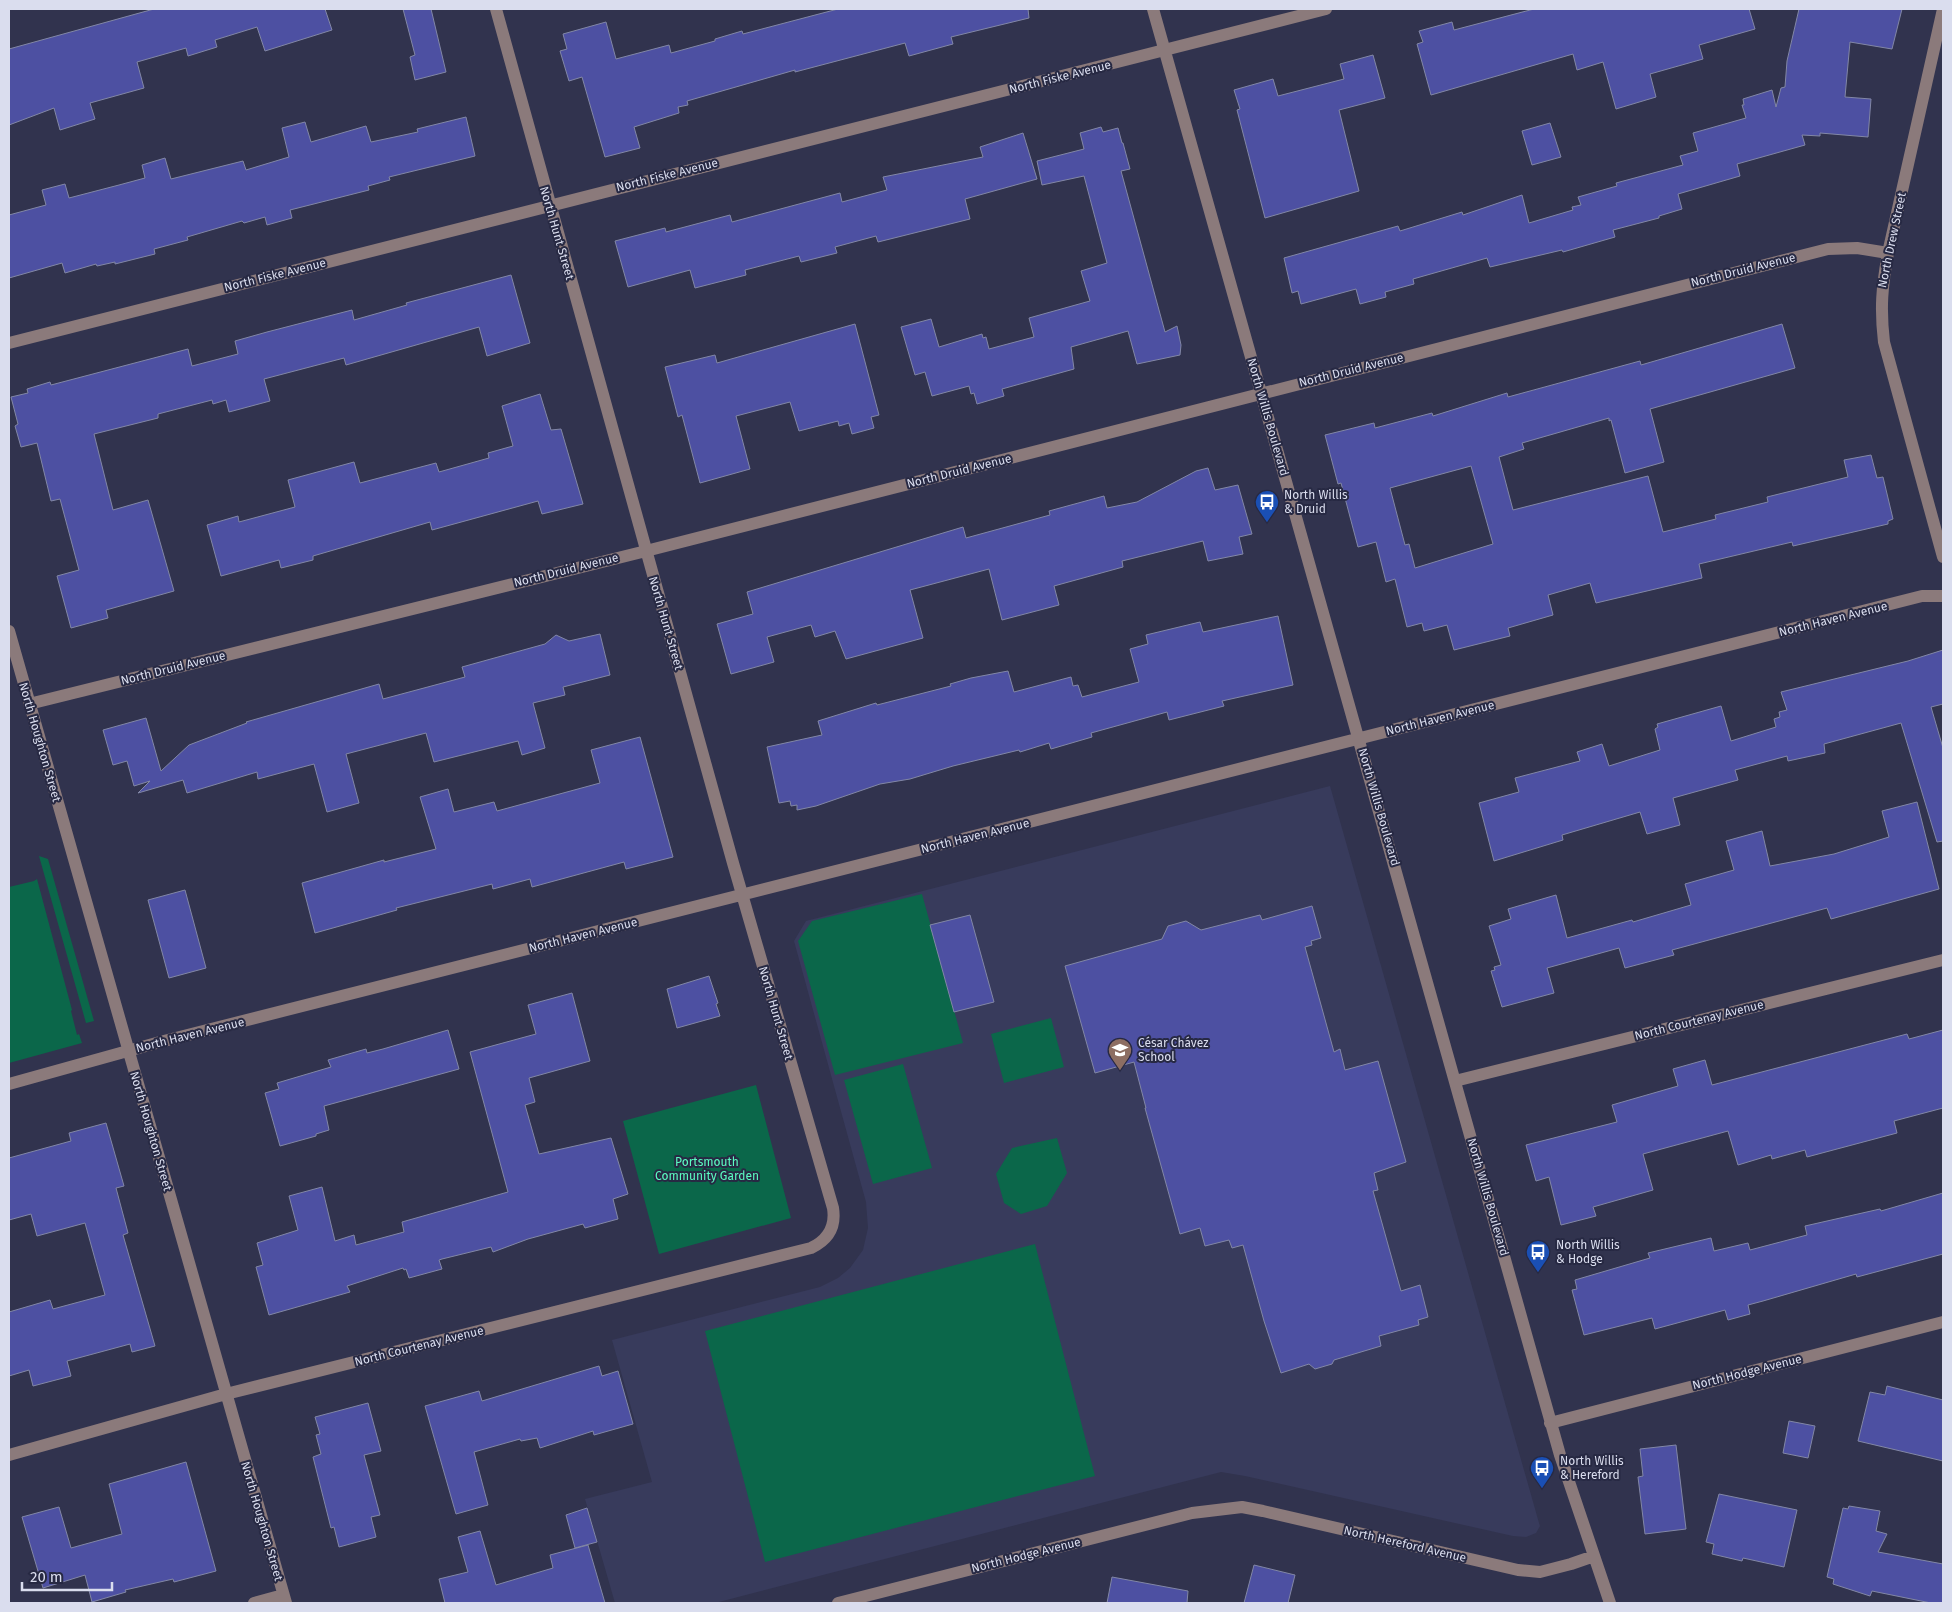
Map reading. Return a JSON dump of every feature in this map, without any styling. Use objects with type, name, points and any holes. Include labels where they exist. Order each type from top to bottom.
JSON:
[{"type":"street","name":"North Hunt Street","points":[[496,9],[742,894],[833,1208],[832,1229],[827,1236]]},
{"type":"street","name":"North Willis Boulevard","points":[[1153,9],[1550,1423],[1610,1603]]},
{"type":"street","name":"North Fiske Avenue","points":[[9,343],[1326,9]]},
{"type":"street","name":"North Drew Street","points":[[1943,9],[1888,253],[1882,285],[1881,312],[1884,342],[1943,557]]},
{"type":"street","name":"North Druid Avenue","points":[[29,704],[646,551],[1828,249],[1857,248],[1888,253]]},
{"type":"street","name":"North Haven Avenue","points":[[9,1084],[128,1050],[1359,738],[1922,596],[1943,596]]},
{"type":"street","name":"North Houghton Street","points":[[9,631],[284,1599]]},
{"type":"street","name":"North Courtenay Avenue","points":[[1455,1081],[1943,960]]},
{"type":"street","name":"North Courtenay Avenue","points":[[9,1455],[226,1394],[811,1248],[821,1243],[827,1236]]},
{"type":"street","name":"North Hodge Avenue","points":[[1550,1423],[1943,1322]]},
{"type":"street","name":"North Hereford Avenue","points":[[1216,1509],[1242,1507],[1263,1510],[1518,1570],[1540,1572],[1594,1556]]},
{"type":"street","name":"North Hodge Avenue","points":[[838,1603],[1182,1515],[1216,1509]]},
{"type":"street","points":[[254,1603],[284,1599]]},
{"type":"shaded area","name":"César Chávez School","points":[[1330,786],[1540,1526],[1536,1533],[1526,1537],[1513,1536],[1221,1472],[715,1603],[615,1603],[585,1499],[652,1482],[612,1340],[820,1287],[838,1278],[850,1268],[863,1250],[868,1228],[866,1202],[794,941],[806,921]]},
{"type":"green space","points":[[39,856],[48,859],[94,1021],[86,1023]]},
{"type":"green space","points":[[37,879],[77,1035],[79,1034],[82,1043],[9,1063],[9,887]]},
{"type":"green space","points":[[922,894],[963,1043],[835,1075],[798,941],[812,921]]},
{"type":"green space","points":[[1051,1018],[1064,1067],[1004,1083],[991,1034]]},
{"type":"green space","points":[[903,1064],[932,1168],[873,1184],[844,1080]]},
{"type":"green space","name":"Portsmouth Community Garden","points":[[756,1085],[791,1218],[659,1254],[623,1121]]},
{"type":"green space","points":[[1057,1138],[1067,1173],[1047,1206],[1021,1214],[1004,1203],[996,1174],[1012,1148]]},
{"type":"green space","points":[[1035,1244],[1095,1476],[765,1562],[705,1331]]},
{"type":"building","points":[[154,9],[325,9],[332,30],[265,51],[257,27],[215,40],[217,47],[188,56],[186,48],[137,62],[144,88],[90,103],[95,119],[60,130],[54,108],[9,125],[9,49]]},
{"type":"building","points":[[403,9],[431,9],[446,72],[415,80],[410,57],[415,55]]},
{"type":"building","points":[[838,9],[1028,9],[1029,18],[951,37],[953,44],[909,56],[905,43],[795,72],[795,70],[687,101],[688,105],[678,107],[679,113],[634,127],[640,148],[605,157],[582,77],[569,81],[560,51],[567,49],[563,34],[606,22],[616,59],[669,45],[671,53],[715,41],[715,39],[742,31],[743,34]]},
{"type":"building","points":[[1534,9],[1749,9],[1755,29],[1699,45],[1703,59],[1650,74],[1656,97],[1616,109],[1603,62],[1577,70],[1573,54],[1431,95],[1417,44],[1423,42],[1419,31],[1452,22],[1454,30]]},
{"type":"building","points":[[1799,9],[1902,9],[1892,49],[1850,42],[1845,97],[1871,99],[1868,137],[1820,133],[1820,136],[1802,135],[1805,145],[1737,164],[1740,176],[1678,194],[1682,209],[1659,216],[1659,218],[1613,230],[1615,237],[1563,252],[1562,250],[1490,267],[1487,258],[1413,279],[1414,284],[1385,292],[1386,297],[1360,304],[1356,289],[1301,304],[1298,291],[1292,293],[1284,258],[1398,226],[1400,231],[1462,212],[1463,215],[1522,195],[1529,223],[1573,210],[1572,207],[1581,205],[1578,197],[1617,186],[1616,183],[1683,165],[1680,156],[1698,151],[1693,133],[1746,118],[1742,105],[1744,105],[1743,99],[1772,90],[1776,107],[1781,88],[1785,87],[1787,61]]},
{"type":"building","points":[[1373,55],[1385,98],[1339,110],[1359,191],[1265,218],[1237,110],[1240,109],[1234,90],[1273,79],[1278,96],[1344,79],[1340,64]]},
{"type":"building","points":[[466,117],[475,156],[389,177],[390,180],[368,186],[369,190],[290,210],[292,218],[267,225],[265,217],[244,223],[242,221],[187,237],[188,240],[154,249],[155,254],[115,264],[115,262],[97,266],[96,264],[65,273],[62,263],[9,278],[9,215],[46,205],[42,190],[65,184],[69,198],[119,185],[145,178],[142,165],[165,158],[171,179],[243,161],[246,170],[289,157],[282,128],[305,122],[311,142],[366,126],[371,142],[418,132],[417,129]]},
{"type":"building","points":[[1550,123],[1561,157],[1532,165],[1522,131]]},
{"type":"building","points":[[1101,127],[1103,132],[1118,128],[1130,169],[1121,171],[1165,332],[1177,326],[1181,345],[1180,355],[1137,364],[1128,331],[1071,347],[1074,369],[1002,389],[1004,396],[977,404],[974,393],[971,394],[969,386],[932,396],[925,372],[915,375],[901,327],[931,319],[939,347],[982,334],[983,338],[986,337],[989,349],[1034,337],[1029,318],[1090,301],[1081,271],[1107,263],[1084,176],[1042,185],[1037,161],[1084,149],[1080,133]]},
{"type":"building","points":[[1023,133],[1037,179],[965,199],[970,219],[878,242],[876,236],[835,247],[837,253],[801,262],[799,256],[745,270],[746,275],[695,288],[690,270],[628,287],[615,241],[665,228],[666,232],[730,215],[732,222],[840,193],[842,202],[887,190],[883,177],[983,157],[980,147]]},
{"type":"building","points":[[511,275],[530,343],[487,356],[479,327],[346,365],[344,358],[264,379],[270,401],[229,412],[226,400],[213,404],[212,400],[158,414],[158,418],[94,434],[113,510],[148,500],[174,591],[106,610],[108,618],[71,628],[57,576],[79,570],[60,499],[51,501],[37,443],[21,447],[15,426],[18,424],[11,397],[28,393],[27,389],[50,382],[51,385],[188,349],[192,366],[238,354],[235,341],[352,310],[354,320],[407,305],[406,303]]},
{"type":"building","points":[[855,324],[879,415],[871,417],[874,428],[852,434],[849,423],[839,426],[838,421],[799,431],[790,402],[736,416],[750,469],[700,483],[682,415],[678,417],[665,367],[715,355],[717,363]]},
{"type":"building","points":[[1782,324],[1795,368],[1650,409],[1664,462],[1625,473],[1609,418],[1522,443],[1524,449],[1499,457],[1513,510],[1648,476],[1663,532],[1716,519],[1715,515],[1768,502],[1767,497],[1848,477],[1844,460],[1871,455],[1877,478],[1883,477],[1893,519],[1888,521],[1888,524],[1793,546],[1792,542],[1699,564],[1702,578],[1596,603],[1590,583],[1548,595],[1553,615],[1508,628],[1510,636],[1454,650],[1447,625],[1424,631],[1422,623],[1407,627],[1395,579],[1386,582],[1376,542],[1358,547],[1341,483],[1338,484],[1325,435],[1374,423],[1375,428],[1432,413],[1433,416],[1507,393],[1508,397],[1640,361],[1641,365]],"holes":[[[1471,466],[1493,544],[1415,568],[1409,544],[1405,545],[1390,488]]]},
{"type":"building","points":[[540,394],[551,430],[561,429],[583,504],[542,514],[538,501],[432,530],[430,522],[313,556],[313,560],[281,568],[279,560],[221,576],[207,525],[238,516],[239,522],[295,507],[288,480],[354,462],[360,483],[436,463],[439,472],[489,458],[488,453],[513,446],[502,406]]},
{"type":"building","points":[[1208,468],[1215,490],[1238,485],[1252,534],[1239,537],[1243,554],[1208,561],[1203,541],[1122,561],[1123,567],[1054,586],[1059,605],[1002,620],[989,569],[910,590],[923,638],[846,659],[835,631],[815,637],[811,625],[767,637],[774,662],[731,674],[717,624],[753,614],[747,592],[963,527],[966,538],[1050,515],[1049,511],[1104,496],[1107,508],[1137,502],[1196,471]]},
{"type":"building","points":[[1278,616],[1293,685],[1222,701],[1224,706],[1169,720],[1167,712],[1091,733],[1092,737],[1051,749],[1049,743],[1020,752],[1019,750],[953,766],[910,779],[880,784],[816,806],[797,810],[797,805],[791,806],[790,801],[779,803],[767,747],[822,735],[818,721],[876,703],[877,705],[951,686],[950,684],[971,678],[1008,671],[1014,692],[1071,677],[1073,686],[1078,685],[1082,697],[1139,682],[1130,649],[1148,644],[1146,635],[1200,622],[1203,632]]},
{"type":"building","points":[[600,634],[610,675],[563,687],[565,695],[533,703],[545,748],[522,755],[518,741],[434,762],[426,733],[346,754],[359,803],[327,812],[314,764],[258,779],[257,772],[187,793],[183,780],[138,793],[150,781],[134,786],[127,761],[113,765],[103,730],[146,718],[161,771],[189,745],[246,722],[379,684],[383,699],[465,677],[462,667],[545,644],[556,635],[569,641]]},
{"type":"building","points":[[1943,650],[1943,704],[1931,707],[1943,748],[1943,841],[1937,842],[1901,723],[1824,744],[1825,753],[1788,761],[1787,756],[1735,770],[1738,780],[1673,798],[1680,825],[1647,834],[1640,812],[1562,835],[1563,840],[1494,861],[1479,803],[1519,792],[1515,778],[1580,761],[1577,752],[1602,744],[1609,766],[1660,750],[1655,729],[1658,727],[1657,724],[1721,706],[1731,741],[1776,727],[1774,719],[1780,717],[1779,712],[1787,710],[1781,692],[1908,661]]},
{"type":"building","points":[[640,737],[673,857],[626,869],[624,862],[532,887],[530,879],[493,889],[492,884],[396,908],[397,910],[315,933],[302,883],[384,860],[384,862],[436,849],[420,797],[448,789],[454,812],[494,802],[497,811],[600,783],[591,750]]},
{"type":"building","points":[[1917,802],[1939,889],[1831,919],[1827,908],[1672,950],[1674,955],[1625,968],[1619,948],[1547,968],[1554,993],[1502,1007],[1491,971],[1495,970],[1494,967],[1501,965],[1489,926],[1511,919],[1508,909],[1556,895],[1567,938],[1632,920],[1633,922],[1691,905],[1685,884],[1734,870],[1726,841],[1762,831],[1770,866],[1834,854],[1889,837],[1882,811]]},
{"type":"building","points":[[185,890],[206,968],[169,978],[148,900]]},
{"type":"building","points":[[1312,906],[1321,938],[1311,941],[1312,945],[1305,947],[1334,1052],[1340,1049],[1345,1070],[1378,1061],[1406,1162],[1374,1173],[1378,1190],[1373,1191],[1401,1291],[1420,1285],[1428,1317],[1418,1320],[1419,1325],[1379,1336],[1381,1346],[1334,1360],[1332,1364],[1315,1369],[1309,1364],[1281,1373],[1243,1245],[1232,1248],[1229,1240],[1205,1246],[1200,1228],[1180,1234],[1134,1062],[1095,1073],[1065,966],[1162,939],[1168,926],[1186,921],[1201,930],[1260,915],[1262,920]]},
{"type":"building","points":[[970,915],[994,1002],[954,1012],[930,925]]},
{"type":"building","points":[[709,976],[718,1003],[716,1004],[720,1016],[677,1028],[667,989]]},
{"type":"building","points":[[572,993],[590,1061],[529,1078],[535,1102],[525,1105],[539,1154],[611,1138],[628,1194],[613,1199],[618,1219],[585,1228],[583,1224],[528,1239],[493,1252],[491,1247],[442,1259],[439,1260],[442,1269],[409,1278],[406,1269],[404,1270],[403,1268],[347,1286],[350,1292],[269,1315],[256,1267],[263,1265],[257,1243],[298,1230],[289,1196],[322,1187],[335,1241],[354,1235],[356,1245],[404,1232],[402,1222],[508,1192],[470,1052],[536,1034],[528,1005]]},
{"type":"building","points":[[448,1030],[459,1069],[324,1106],[329,1130],[316,1134],[316,1136],[280,1146],[265,1093],[279,1089],[277,1083],[331,1067],[328,1060],[366,1049],[367,1053],[383,1049]]},
{"type":"building","points":[[1943,1030],[1943,1108],[1894,1121],[1897,1133],[1807,1157],[1805,1150],[1772,1159],[1771,1155],[1738,1165],[1728,1131],[1643,1154],[1653,1190],[1593,1207],[1596,1216],[1561,1225],[1549,1177],[1536,1181],[1526,1145],[1617,1122],[1612,1105],[1678,1086],[1673,1069],[1705,1060],[1712,1085],[1907,1034],[1909,1039]]},
{"type":"building","points":[[106,1123],[124,1186],[116,1188],[128,1233],[123,1235],[155,1346],[132,1352],[130,1344],[67,1361],[71,1376],[33,1386],[29,1370],[9,1376],[9,1312],[50,1300],[53,1309],[105,1295],[85,1223],[37,1236],[31,1214],[9,1220],[9,1158],[71,1141],[69,1133]]},
{"type":"building","points":[[1943,1193],[1943,1254],[1857,1277],[1856,1274],[1748,1305],[1750,1314],[1728,1320],[1725,1310],[1655,1329],[1652,1318],[1584,1335],[1572,1290],[1577,1289],[1575,1280],[1650,1258],[1648,1253],[1711,1238],[1714,1251],[1748,1243],[1750,1250],[1807,1235],[1805,1226],[1880,1209],[1881,1211]]},
{"type":"building","points":[[599,1366],[602,1376],[618,1371],[633,1424],[594,1435],[593,1431],[540,1448],[537,1438],[521,1441],[520,1439],[474,1452],[488,1505],[456,1514],[425,1406],[479,1391],[482,1401]]},
{"type":"building","points":[[1887,1386],[1943,1400],[1943,1461],[1858,1441],[1870,1392],[1885,1395]]},
{"type":"building","points":[[368,1403],[381,1451],[364,1455],[380,1515],[371,1517],[376,1537],[339,1547],[334,1527],[331,1528],[313,1457],[321,1454],[316,1435],[320,1434],[315,1417]]},
{"type":"building","points":[[1789,1421],[1815,1426],[1808,1458],[1783,1453]]},
{"type":"building","points":[[1676,1445],[1686,1529],[1645,1534],[1638,1477],[1643,1476],[1640,1449]]},
{"type":"building","points":[[186,1462],[216,1571],[174,1582],[173,1579],[125,1590],[126,1592],[92,1602],[85,1575],[43,1588],[22,1517],[59,1507],[71,1548],[122,1534],[109,1484]]},
{"type":"building","points":[[1719,1494],[1797,1510],[1784,1567],[1743,1558],[1742,1561],[1712,1554],[1714,1544],[1706,1542]]},
{"type":"building","points":[[1849,1506],[1880,1511],[1876,1531],[1887,1534],[1878,1552],[1943,1564],[1943,1603],[1931,1603],[1872,1591],[1870,1596],[1833,1584],[1834,1579],[1827,1577],[1843,1508],[1848,1509]]},
{"type":"building","points":[[587,1508],[597,1542],[575,1548],[566,1515]]},
{"type":"building","points":[[480,1531],[496,1585],[553,1568],[550,1555],[588,1545],[605,1603],[445,1603],[439,1579],[468,1572],[458,1537]]},
{"type":"building","points":[[1254,1565],[1295,1575],[1288,1603],[1244,1603]]},
{"type":"building","points":[[1112,1577],[1188,1591],[1187,1603],[1107,1603]]},
{"type":"place","name":"North Willis & Druid","points":[[1267,523]]},
{"type":"place","name":"César Chávez School","points":[[1120,1071]]},
{"type":"place","name":"North Willis & Hodge","points":[[1538,1273]]},
{"type":"place","name":"North Willis & Hereford","points":[[1542,1489]]}]
